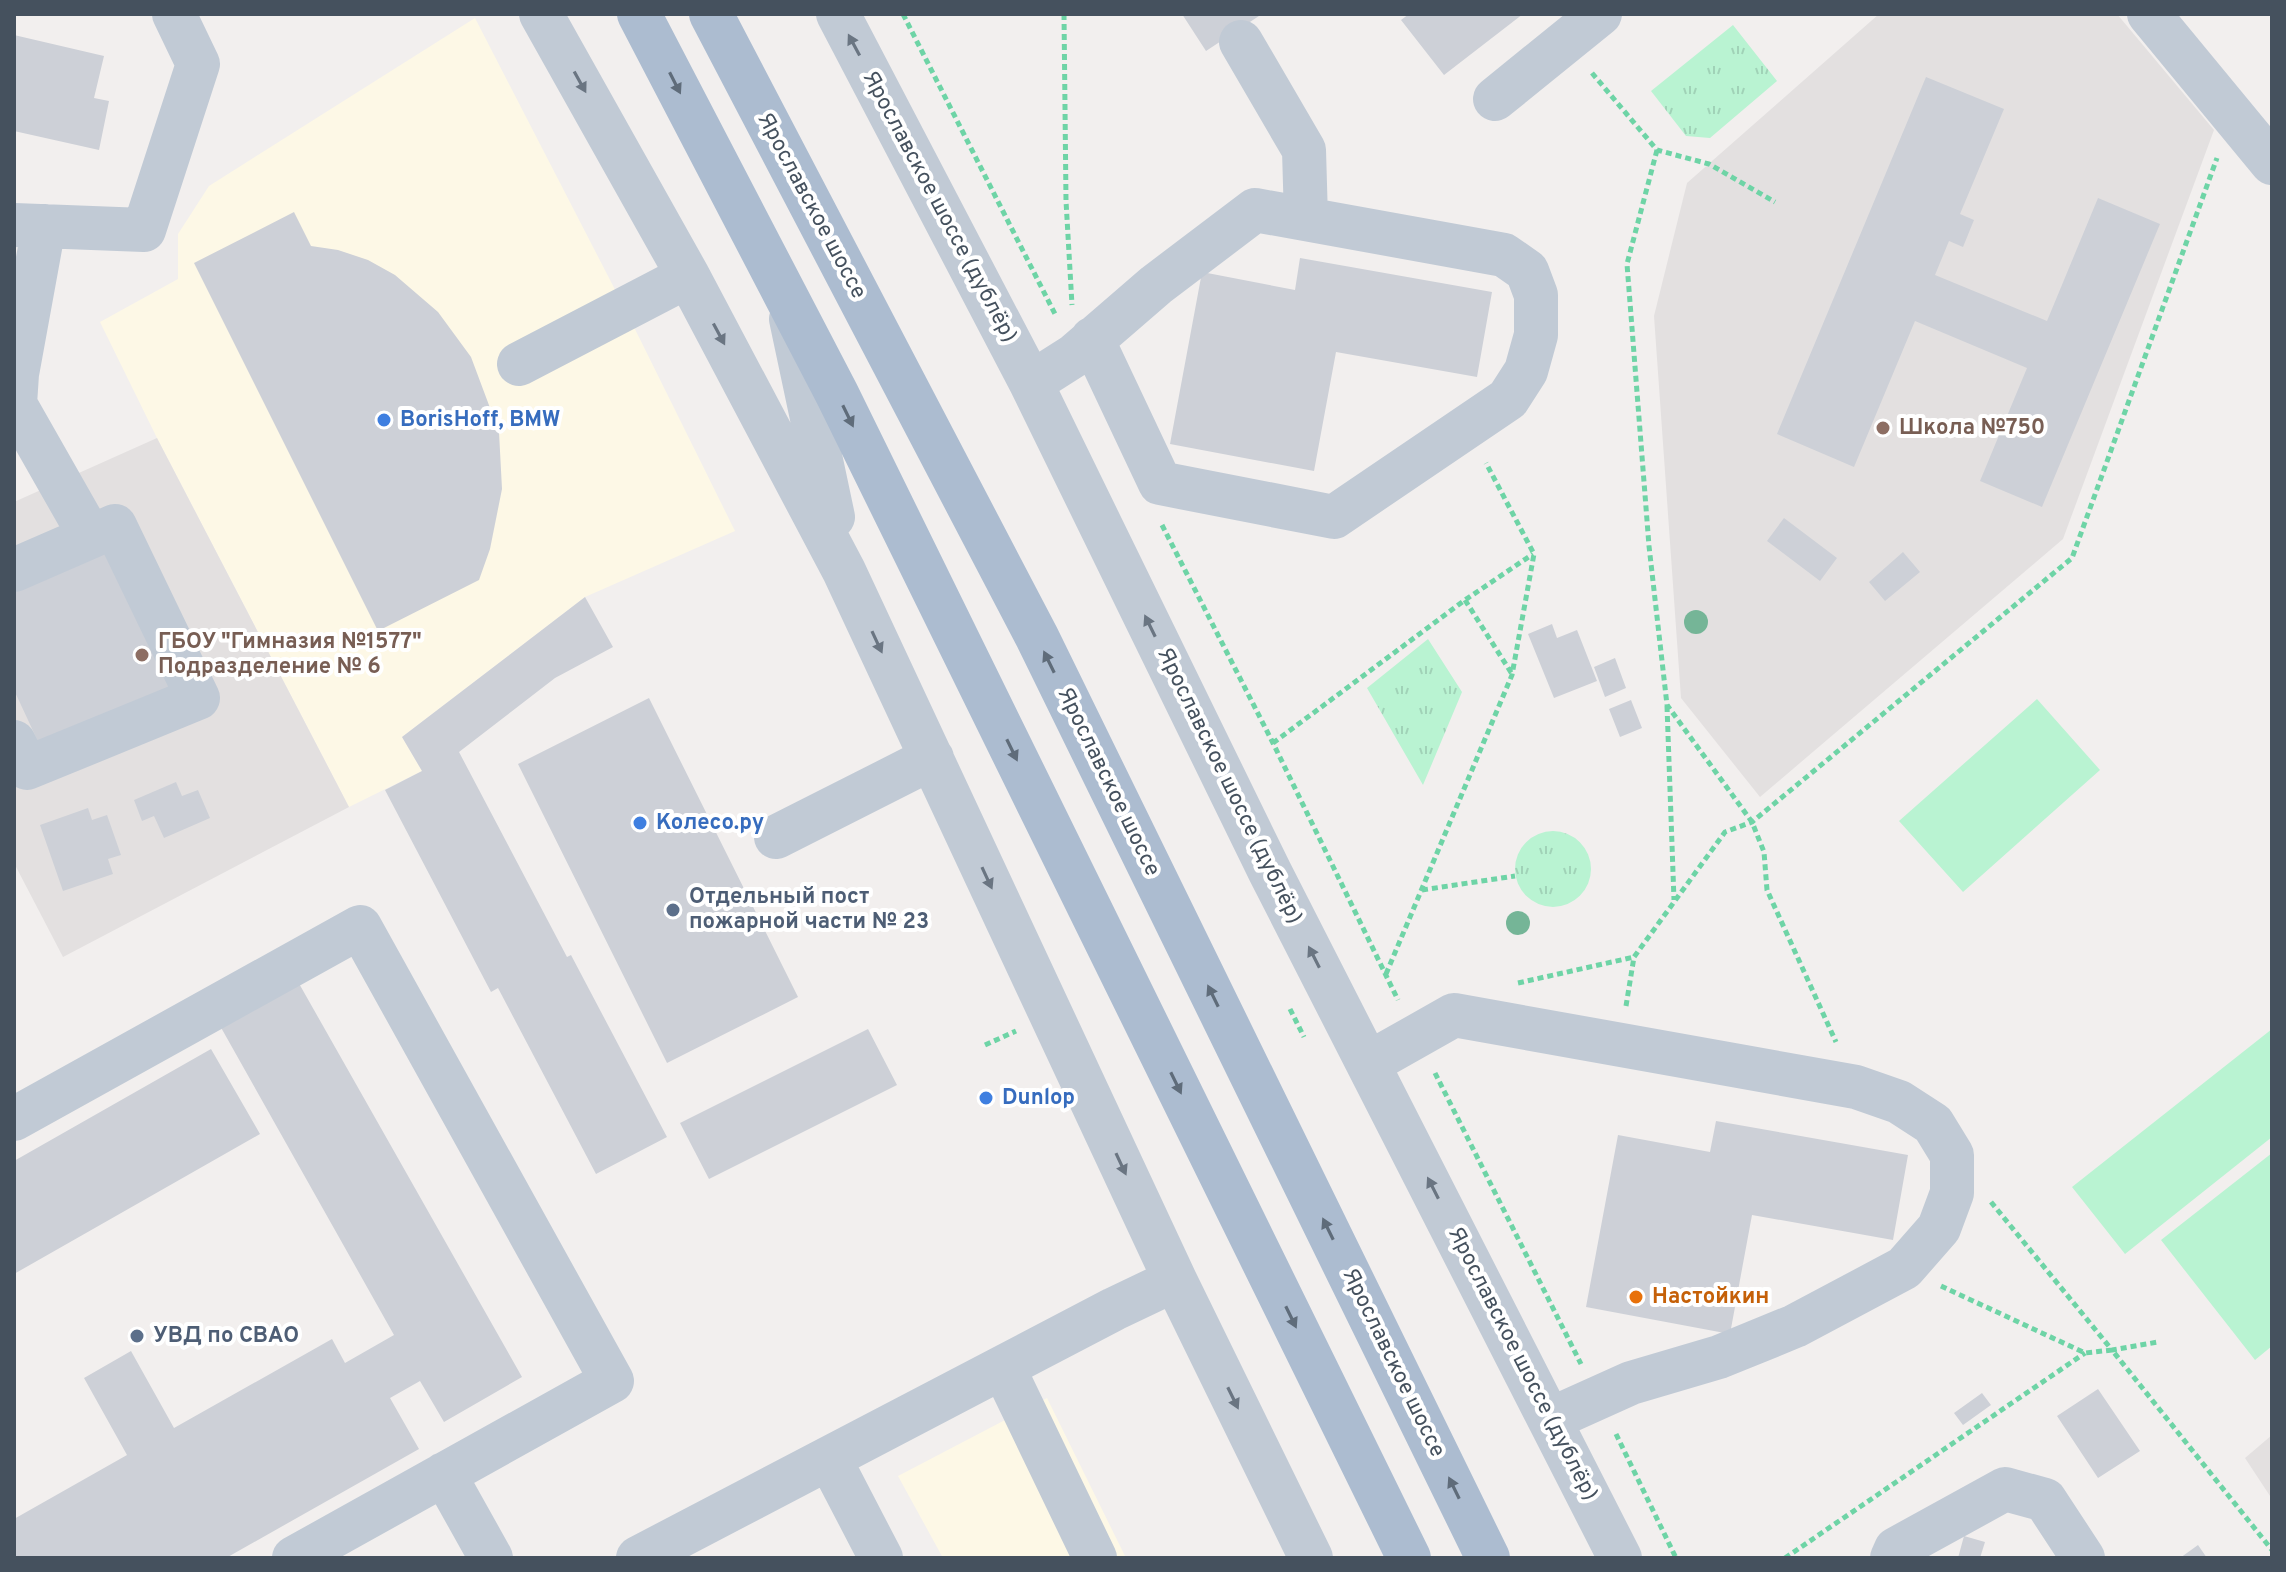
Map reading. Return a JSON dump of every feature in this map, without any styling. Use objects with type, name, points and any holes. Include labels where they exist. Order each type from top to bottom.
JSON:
[{"type":"main road","points":[[639,14],[837,394],[1409,1558]]},
{"type":"main road","name":"Ярославское шоссе","points":[[711,14],[1037,637],[1488,1558]]},
{"type":"street","points":[[90,536],[15,404],[29,226],[144,230],[198,64],[174,14]]},
{"type":"street","points":[[541,14],[688,276],[844,571],[1175,1280],[1311,1558]]},
{"type":"street","name":"Ярославское шоссе (дублёр)","points":[[838,14],[1031,383],[1270,872],[1620,1558]]},
{"type":"street","points":[[1495,99],[1600,14]]},
{"type":"street","points":[[2149,14],[2272,163]]},
{"type":"street","points":[[1241,42],[1304,150],[1306,219]]},
{"type":"street","points":[[1031,383],[1084,347],[1255,210],[1504,255],[1527,271],[1536,295],[1536,335],[1526,371],[1508,399],[1334,517],[1160,483],[1084,347]]},
{"type":"street","points":[[519,364],[688,276]]},
{"type":"street","points":[[786,297],[844,571]]},
{"type":"street","points":[[14,570],[115,526],[198,698],[27,768],[14,742]]},
{"type":"street","points":[[776,837],[932,758]]},
{"type":"street","points":[[14,1119],[360,927],[612,1381],[294,1558]]},
{"type":"street","points":[[1369,1063],[1454,1015],[1856,1087],[1899,1102],[1933,1124],[1952,1155],[1952,1193],[1939,1228],[1904,1268],[1795,1326],[1719,1357],[1631,1383],[1551,1419]]},
{"type":"street","points":[[638,1558],[1175,1280]]},
{"type":"street","points":[[1003,1367],[1095,1558]]},
{"type":"street","points":[[829,1458],[881,1558]]},
{"type":"street","points":[[444,1474],[491,1558]]},
{"type":"street","points":[[1892,1558],[1896,1549],[2005,1489],[2045,1500],[2083,1558]]},
{"type":"path","points":[[1064,14],[1066,201],[1084,347]]},
{"type":"path","points":[[1565,42],[1657,150],[1709,164],[1775,202]]},
{"type":"path","points":[[1621,1045],[1634,957],[1725,832],[1752,822],[2072,558],[2233,116]]},
{"type":"path","points":[[1657,150],[1627,264],[1649,546],[1667,705],[1674,900]]},
{"type":"path","points":[[1385,975],[1512,675],[1534,554],[1467,427]]},
{"type":"path","points":[[1273,743],[1465,600],[1534,554]]},
{"type":"path","points":[[1465,600],[1512,675]]},
{"type":"path","points":[[1667,705],[1752,822],[1764,852],[1767,890],[1856,1087]]},
{"type":"path","points":[[1422,890],[1515,876]]},
{"type":"path","points":[[1417,1037],[1676,1558]]},
{"type":"path","points":[[1952,1155],[2272,1550]]},
{"type":"path","points":[[1904,1268],[2085,1353]]},
{"type":"path","points":[[1785,1558],[2085,1353],[2158,1342]]},
{"type":"shaded area","name":"Школа №750","points":[[1879,14],[2117,14],[2214,130],[2063,539],[1760,797],[1681,698],[1654,316],[1687,183]]},
{"type":"shaded area","points":[[475,18],[735,531],[585,597],[402,737],[422,771],[349,807],[100,322],[178,279],[178,234],[209,186]]},
{"type":"shaded area","name":"ГБОУ \"Гимназия №1577\" Подразделение № 6","points":[[157,438],[349,807],[63,957],[14,863],[14,502]]},
{"type":"shaded area","points":[[1047,1398],[1126,1558],[943,1558],[898,1476]]},
{"type":"shaded area","points":[[2272,1435],[2272,1499],[2245,1458]]},
{"type":"green space","points":[[1733,25],[1777,81],[1710,138],[1686,136],[1651,91]]},
{"type":"green space","points":[[1428,639],[1462,692],[1423,785],[1367,688]]},
{"type":"green space","points":[[2037,699],[2100,770],[1963,892],[1899,821]]},
{"type":"green space","points":[[1553,831],[1568,834],[1580,842],[1588,854],[1591,869],[1588,884],[1580,896],[1568,904],[1553,907],[1538,904],[1526,896],[1518,884],[1515,869],[1518,854],[1526,842],[1538,834]]},
{"type":"green space","points":[[2272,1029],[2272,1137],[2125,1254],[2072,1187]]},
{"type":"green space","points":[[2272,1153],[2272,1346],[2255,1360],[2161,1240]]},
{"type":"building","points":[[1182,14],[1262,14],[1206,51]]},
{"type":"building","points":[[1409,14],[1523,14],[1444,75],[1401,20]]},
{"type":"building","points":[[14,35],[104,56],[94,98],[109,101],[99,150],[14,131]]},
{"type":"building","points":[[1926,77],[2004,109],[1960,214],[1974,220],[1963,247],[1949,241],[1935,275],[2047,321],[2098,198],[2160,224],[2042,507],[1980,481],[2027,368],[1915,321],[1854,467],[1777,434]]},
{"type":"building","name":"BorisHoff, BMW","points":[[294,212],[311,246],[338,250],[368,260],[395,275],[438,312],[471,357],[499,432],[502,489],[490,549],[479,580],[378,631],[194,263]]},
{"type":"building","points":[[1300,258],[1492,292],[1477,377],[1336,352],[1314,471],[1170,444],[1202,272],[1295,290]]},
{"type":"building","points":[[1784,518],[1837,558],[1820,581],[1767,541]]},
{"type":"building","points":[[105,548],[175,691],[42,750],[14,690],[14,588]]},
{"type":"building","points":[[1903,552],[1920,572],[1885,601],[1869,582]]},
{"type":"building","points":[[585,597],[613,647],[555,678],[459,752],[567,957],[571,955],[667,1137],[596,1174],[498,988],[491,992],[385,790],[422,771],[402,737]]},
{"type":"building","points":[[1552,624],[1557,638],[1577,630],[1597,681],[1554,698],[1528,634]]},
{"type":"building","points":[[1615,658],[1626,688],[1605,697],[1594,667]]},
{"type":"building","name":"Отдельный пост пожарной части № 23","points":[[649,698],[798,997],[667,1063],[518,764]]},
{"type":"building","points":[[1631,700],[1642,728],[1620,737],[1609,709]]},
{"type":"building","points":[[176,782],[182,796],[198,790],[210,818],[164,838],[154,816],[142,821],[134,800]]},
{"type":"building","points":[[88,808],[92,820],[107,815],[121,855],[108,859],[113,874],[63,891],[40,825]]},
{"type":"building","points":[[297,980],[522,1377],[444,1422],[420,1381],[390,1398],[419,1449],[226,1558],[14,1558],[14,1519],[127,1455],[84,1378],[131,1351],[174,1428],[332,1339],[345,1363],[394,1335],[219,1024]]},
{"type":"building","points":[[868,1029],[897,1085],[709,1179],[680,1123]]},
{"type":"building","points":[[211,1049],[260,1134],[14,1274],[14,1161]]},
{"type":"building","points":[[1716,1121],[1908,1155],[1893,1240],[1752,1215],[1730,1334],[1586,1307],[1618,1135],[1710,1152]]},
{"type":"building","points":[[2098,1389],[2140,1451],[2098,1478],[2057,1416]]},
{"type":"building","points":[[1982,1393],[1991,1405],[1963,1425],[1954,1413]]},
{"type":"building","points":[[1964,1536],[1985,1542],[1980,1558],[1958,1558]]},
{"type":"building","points":[[2198,1545],[2207,1558],[2180,1558]]},
{"type":"place","name":"BorisHoff, BMW","points":[[384,420]]},
{"type":"place","name":"Школа №750","points":[[1883,428]]},
{"type":"place","name":"ГБОУ \"Гимназия №1577\" Подразделение № 6","points":[[142,655]]},
{"type":"place","name":"Колесо.ру","points":[[640,823]]},
{"type":"place","name":"Отдельный пост пожарной части № 23","points":[[673,910]]},
{"type":"place","name":"Dunlop","points":[[986,1098]]},
{"type":"place","name":"Настойкин","points":[[1636,1297]]},
{"type":"place","name":"УВД по СВАО","points":[[137,1336]]}]
